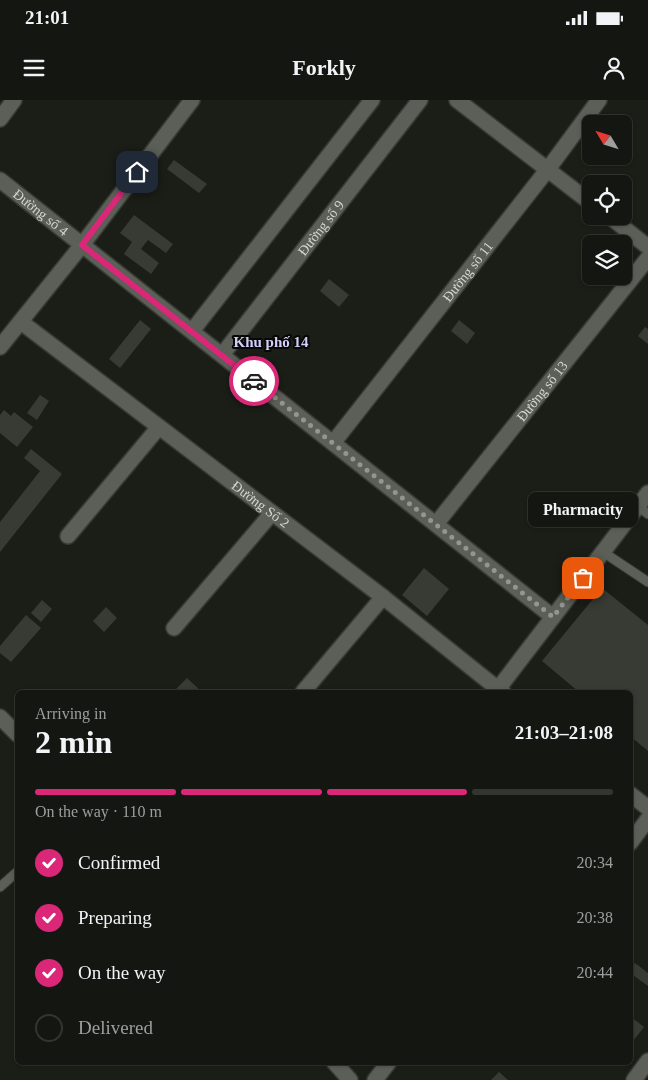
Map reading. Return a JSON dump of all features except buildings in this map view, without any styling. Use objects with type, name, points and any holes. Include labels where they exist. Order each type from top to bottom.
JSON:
[{"type":"street","points":[[0,119],[14,100]]},
{"type":"street","points":[[0,347],[82,245],[192,100]]},
{"type":"street","points":[[192,331],[372,100]]},
{"type":"street","name":"Đường số 9","points":[[222,355],[420,100]]},
{"type":"street","points":[[457,100],[582,196]]},
{"type":"street","name":"Đường số 11","points":[[333,443],[548,169],[599,100]]},
{"type":"street","name":"Đường số 4","points":[[0,180],[553,617]]},
{"type":"street","points":[[621,225],[648,246]]},
{"type":"street","name":"Đường số 13","points":[[436,524],[648,258]]},
{"type":"street","name":"Đường Số 2","points":[[21,322],[383,597],[498,690]]},
{"type":"street","points":[[68,536],[159,427]]},
{"type":"street","points":[[500,690],[603,552],[643,510],[648,493]]},
{"type":"street","points":[[174,628],[272,513]]},
{"type":"street","points":[[305,690],[383,597]]},
{"type":"street","points":[[0,717],[15,732]]},
{"type":"street","points":[[633,796],[648,808]]},
{"type":"street","points":[[633,839],[648,820]]},
{"type":"street","points":[[634,1080],[648,1061]]},
{"type":"street","points":[[337,1065],[350,1080]]},
{"type":"street","points":[[375,1080],[387,1065]]},
{"type":"lane","points":[[603,552],[648,582]]},
{"type":"lane","points":[[0,887],[15,874]]},
{"type":"way so far","points":[[254,381],[553,617],[583,578]]},
{"type":"place","name":"Pharmacity","points":[[583,578]]},
{"type":"district","name":"Khu phố 14","points":[[271,342]]},
{"type":"route","points":[[137,172],[82,245],[254,381]]}]
